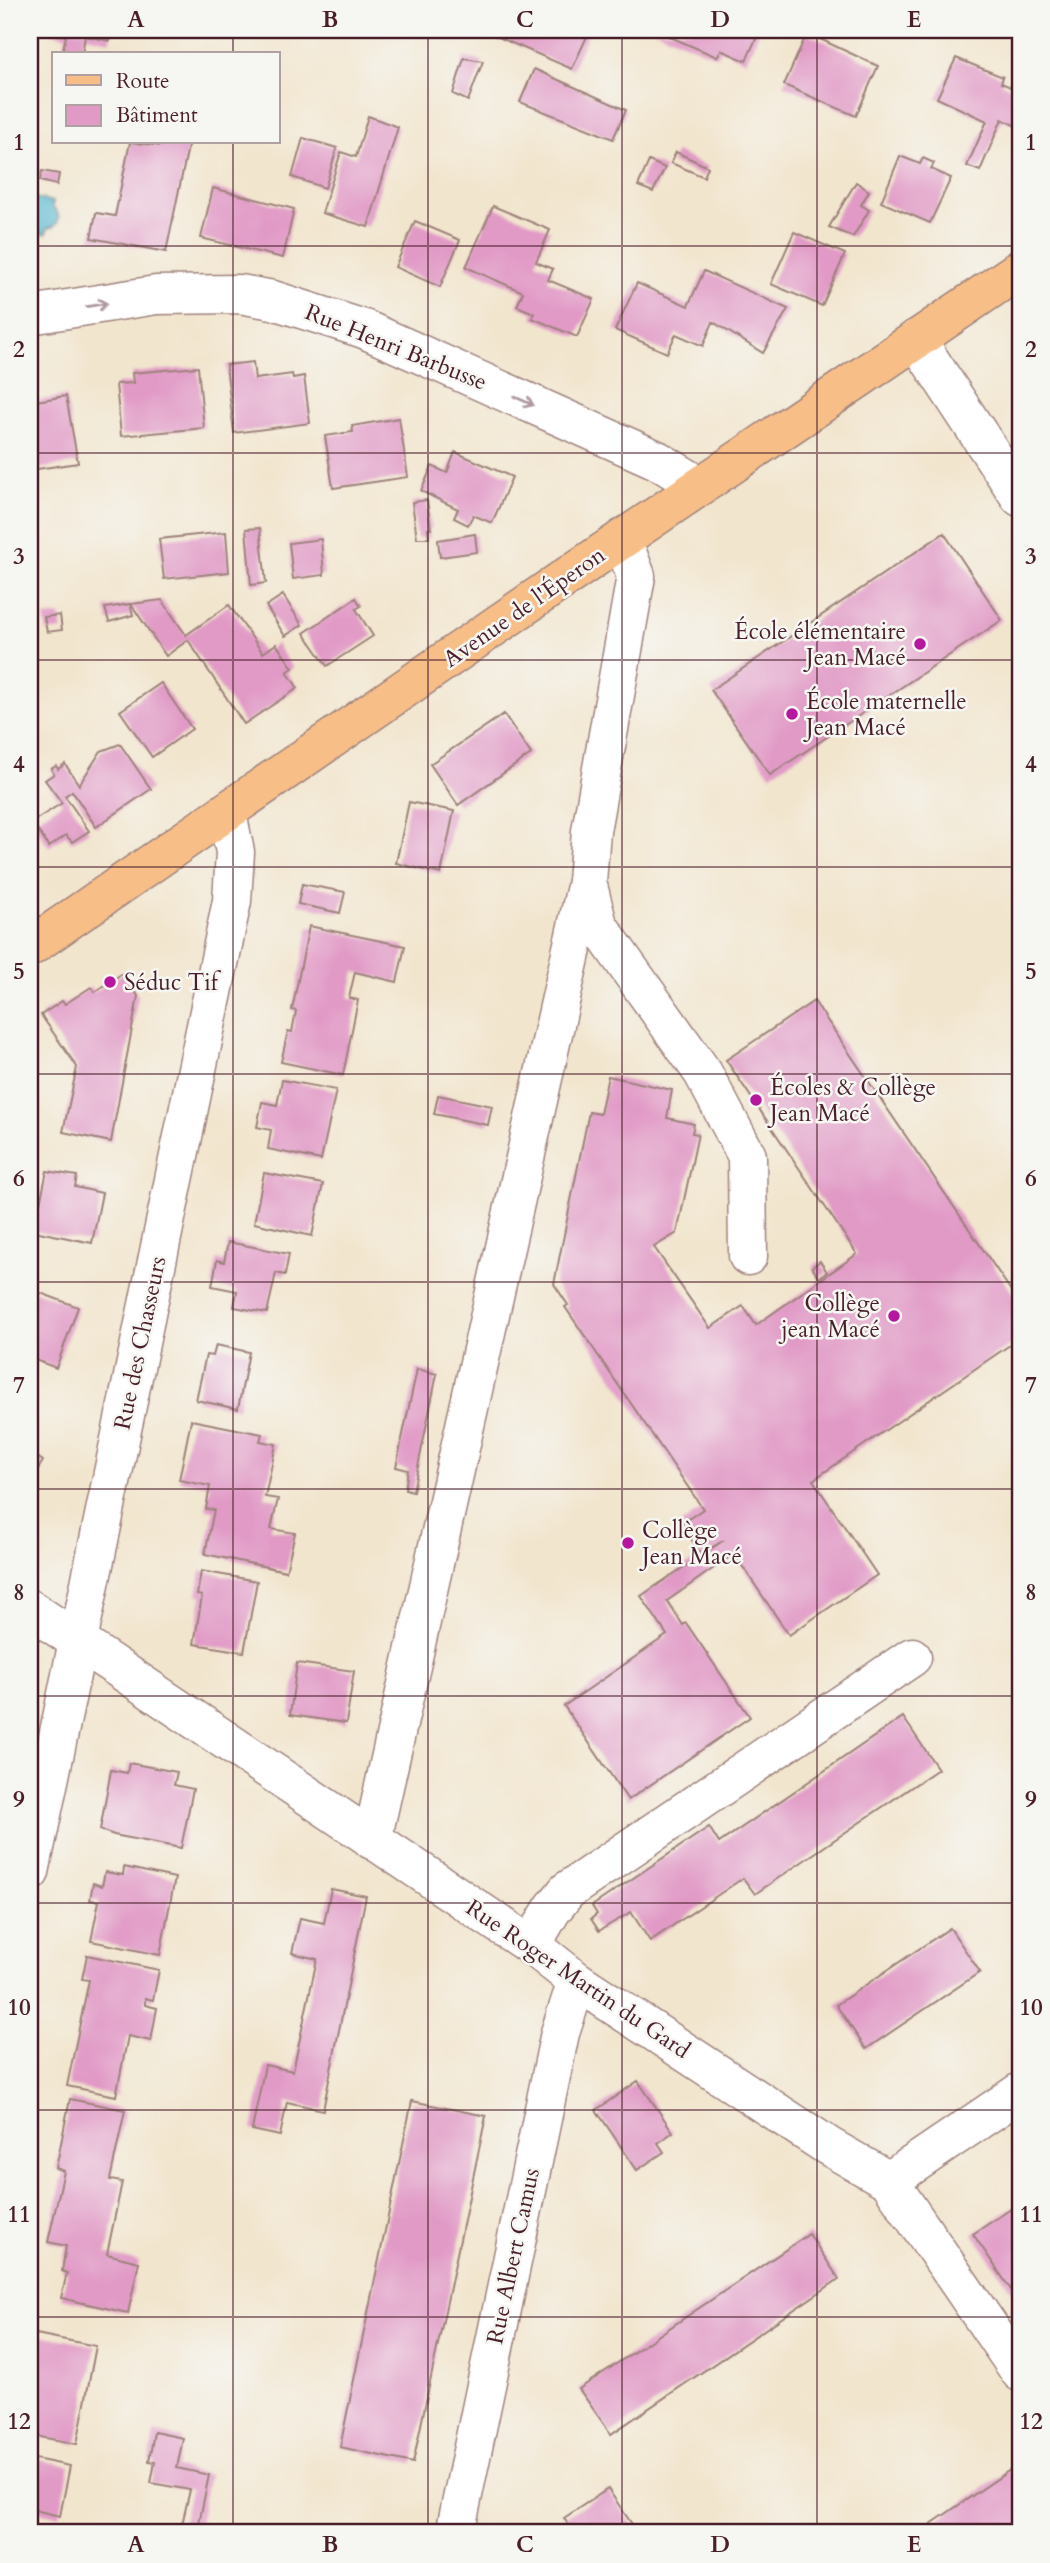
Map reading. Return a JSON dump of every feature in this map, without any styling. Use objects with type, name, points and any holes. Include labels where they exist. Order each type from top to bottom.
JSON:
[{"type":"main road","name":"Avenue de l'Éperon","points":[[30,947],[622,539],[1020,269]]},
{"type":"street","name":"Rue Henri Barbusse","points":[[30,315],[156,295],[240,294],[273,300],[364,329],[657,460],[700,486]]},
{"type":"street","points":[[916,339],[1020,497]]},
{"type":"street","points":[[372,1840],[587,882],[591,831],[636,576],[622,539]]},
{"type":"street","name":"Rue des Chasseurs","points":[[30,1872],[232,901],[235,852],[228,813]]},
{"type":"street","points":[[587,882],[598,925],[703,1073],[747,1156],[748,1256]]},
{"type":"street","name":"Rue Roger Martin du Gard","points":[[30,1609],[531,1946],[578,1981],[828,2146],[889,2181],[1020,2372]]},
{"type":"street","points":[[531,1946],[552,1910],[567,1891],[912,1657]]},
{"type":"street","name":"Rue Albert Camus","points":[[456,2533],[560,2033],[578,1981]]},
{"type":"street","points":[[889,2181],[1020,2092]]},
{"type":"water","points":[[30,197],[53,202],[52,207],[58,220],[48,228],[46,234],[30,230]]},
{"type":"building","points":[[39,30],[112,30],[110,41],[85,36],[82,52],[62,52],[66,36]]},
{"type":"building","points":[[482,30],[590,30],[572,69]]},
{"type":"building","points":[[654,30],[760,30],[746,61],[721,50],[717,57]]},
{"type":"building","points":[[807,33],[878,66],[856,116],[784,85]]},
{"type":"building","points":[[464,58],[483,61],[468,101],[453,94]]},
{"type":"building","points":[[956,58],[1003,77],[1001,83],[1015,89],[1020,75],[1020,128],[1002,119],[980,171],[967,166],[987,121],[937,98]]},
{"type":"building","points":[[534,69],[626,110],[613,139],[520,102]]},
{"type":"building","points":[[30,104],[38,105],[31,139],[30,139]]},
{"type":"building","points":[[368,116],[398,127],[368,227],[322,213],[341,152],[356,157]]},
{"type":"building","points":[[303,138],[337,148],[325,188],[292,177]]},
{"type":"building","points":[[130,144],[189,144],[166,252],[91,238],[96,213],[115,216]]},
{"type":"building","points":[[676,152],[708,167],[704,177],[671,163]]},
{"type":"building","points":[[900,156],[920,164],[923,158],[934,163],[931,169],[951,178],[930,223],[881,202]]},
{"type":"building","points":[[649,161],[665,168],[653,192],[638,186]]},
{"type":"building","points":[[42,171],[59,174],[57,185],[40,181]]},
{"type":"building","points":[[856,182],[869,191],[861,205],[869,210],[853,237],[829,227]]},
{"type":"building","points":[[213,188],[294,209],[283,258],[201,238]]},
{"type":"building","points":[[493,206],[550,230],[536,262],[553,269],[548,280],[594,299],[577,337],[532,318],[534,313],[517,306],[523,292],[466,267]]},
{"type":"building","points":[[415,221],[460,240],[440,287],[395,267]]},
{"type":"building","points":[[794,232],[845,254],[822,306],[771,284]]},
{"type":"building","points":[[704,271],[788,309],[763,353],[713,322],[703,346],[676,334],[667,353],[615,330],[637,283],[688,306]]},
{"type":"building","points":[[253,362],[255,379],[292,374],[293,378],[304,376],[310,423],[234,433],[226,365]]},
{"type":"building","points":[[198,367],[204,428],[121,436],[116,384],[133,383],[132,373]]},
{"type":"building","points":[[66,396],[78,463],[30,470],[30,402]]},
{"type":"building","points":[[399,418],[408,477],[333,488],[325,436],[353,432],[352,426]]},
{"type":"building","points":[[455,452],[512,477],[492,523],[473,515],[468,525],[454,518],[458,509],[421,491],[432,466],[447,473]]},
{"type":"building","points":[[427,500],[431,529],[428,529],[429,538],[417,538],[412,502]]},
{"type":"building","points":[[260,528],[266,583],[251,585],[246,529]]},
{"type":"building","points":[[226,532],[229,572],[164,579],[159,539]]},
{"type":"building","points":[[944,533],[1002,620],[770,775],[711,690]]},
{"type":"building","points":[[475,534],[477,552],[440,557],[438,540]]},
{"type":"building","points":[[321,539],[324,575],[293,579],[289,543]]},
{"type":"building","points":[[283,595],[302,625],[285,636],[266,606]]},
{"type":"building","points":[[356,598],[361,606],[356,609],[373,636],[327,666],[304,633]]},
{"type":"building","points":[[162,600],[186,635],[229,605],[263,653],[276,644],[293,668],[287,672],[298,688],[244,724],[188,640],[166,656],[131,604]]},
{"type":"building","points":[[130,604],[133,615],[109,622],[105,608]]},
{"type":"building","points":[[60,615],[62,630],[47,632],[44,617]]},
{"type":"building","points":[[161,683],[192,729],[152,757],[120,711]]},
{"type":"building","points":[[504,714],[531,754],[458,805],[430,764]]},
{"type":"building","points":[[120,744],[151,789],[96,827],[72,791],[65,796],[89,831],[72,842],[66,835],[49,847],[32,822],[62,803],[45,780],[54,774],[51,769],[56,766],[58,769],[65,764],[79,785],[101,751]]},
{"type":"building","points":[[409,802],[454,811],[441,874],[396,863]]},
{"type":"building","points":[[302,884],[345,892],[340,913],[298,904]]},
{"type":"building","points":[[309,926],[405,946],[397,982],[355,972],[349,998],[358,1000],[343,1075],[281,1062],[288,1031],[292,1032],[296,1011],[292,1010]]},
{"type":"building","points":[[123,973],[138,996],[111,1142],[63,1132],[77,1067],[41,1015],[62,1001],[65,1004],[91,987],[95,992]]},
{"type":"building","name":"Collège jean Macé","points":[[814,1001],[1020,1304],[1020,1338],[813,1480],[877,1575],[789,1635],[734,1554],[667,1601],[683,1625],[686,1623],[750,1717],[628,1800],[564,1706],[667,1635],[641,1596],[724,1540],[701,1554],[681,1524],[703,1509],[565,1307],[568,1305],[554,1284],[589,1112],[600,1114],[608,1076],[672,1090],[667,1118],[694,1124],[692,1133],[698,1134],[677,1233],[654,1247],[710,1328],[743,1306],[756,1325],[857,1254],[726,1060]]},
{"type":"building","points":[[282,1080],[336,1090],[321,1160],[268,1149],[271,1130],[257,1127],[262,1102],[277,1105]]},
{"type":"building","points":[[438,1095],[492,1106],[488,1125],[434,1114]]},
{"type":"building","points":[[47,1171],[77,1176],[75,1187],[102,1193],[92,1243],[34,1231]]},
{"type":"building","points":[[264,1173],[323,1184],[312,1236],[254,1223]]},
{"type":"building","points":[[228,1242],[289,1254],[285,1275],[276,1273],[267,1313],[234,1307],[237,1291],[212,1286],[217,1260],[224,1262]]},
{"type":"building","points":[[820,1261],[827,1272],[819,1278],[812,1267]]},
{"type":"building","points":[[30,1289],[78,1307],[56,1368],[30,1358]]},
{"type":"building","points":[[216,1345],[249,1352],[238,1409],[196,1400],[206,1355],[213,1356]]},
{"type":"building","points":[[417,1369],[437,1374],[413,1491],[405,1489],[408,1470],[396,1467]]},
{"type":"building","points":[[191,1420],[262,1434],[260,1441],[276,1444],[265,1497],[278,1499],[271,1529],[295,1533],[286,1571],[205,1554],[214,1510],[206,1509],[210,1486],[179,1480]]},
{"type":"building","points":[[30,1452],[43,1461],[30,1482]]},
{"type":"building","points":[[201,1571],[257,1581],[244,1652],[194,1644],[202,1596],[197,1595]]},
{"type":"building","points":[[297,1663],[354,1671],[346,1723],[290,1715]]},
{"type":"building","points":[[903,1717],[938,1769],[755,1894],[743,1878],[650,1941],[631,1912],[599,1931],[591,1919],[597,1914],[592,1906],[709,1827],[719,1843]]},
{"type":"building","points":[[129,1763],[177,1772],[174,1785],[193,1789],[181,1848],[100,1830],[111,1770],[127,1773]]},
{"type":"building","points":[[124,1867],[175,1878],[160,1955],[91,1941],[99,1901],[90,1900],[93,1883],[102,1886],[105,1872],[123,1875]]},
{"type":"building","points":[[331,1889],[366,1896],[323,2110],[287,2102],[280,2136],[252,2130],[265,2065],[293,2071],[317,1959],[292,1953],[300,1918],[324,1923]]},
{"type":"building","points":[[950,1928],[980,1972],[866,2049],[836,2005]]},
{"type":"building","points":[[87,1955],[159,1970],[153,2000],[145,1998],[145,2005],[157,2008],[151,2041],[128,2036],[116,2096],[67,2086],[89,1980],[82,1979]]},
{"type":"building","points":[[638,2081],[673,2132],[658,2143],[664,2152],[637,2170],[596,2110]]},
{"type":"building","points":[[70,2099],[125,2110],[110,2180],[122,2182],[107,2254],[139,2262],[128,2313],[61,2298],[67,2273],[62,2271],[66,2246],[48,2242],[64,2171],[56,2168]]},
{"type":"building","points":[[412,2101],[486,2116],[413,2463],[340,2447]]},
{"type":"building","points":[[1020,2203],[1020,2303],[973,2234]]},
{"type":"building","points":[[809,2234],[839,2279],[611,2434],[579,2389]]},
{"type":"building","points":[[36,2334],[96,2346],[77,2444],[30,2435],[30,2359]]},
{"type":"building","points":[[154,2432],[183,2438],[177,2468],[209,2475],[197,2533],[180,2533],[190,2490],[151,2483],[155,2462],[149,2461]]},
{"type":"building","points":[[30,2458],[70,2466],[60,2516],[30,2509]]},
{"type":"building","points":[[1010,2470],[1020,2485],[1020,2527],[1012,2533],[918,2533]]},
{"type":"building","points":[[608,2489],[638,2533],[574,2533],[564,2518]]},
{"type":"place","name":"École élémentaire Jean Macé","points":[[920,644]]},
{"type":"place","name":"École maternelle Jean Macé","points":[[792,714]]},
{"type":"place","name":"Séduc Tif","points":[[110,982]]},
{"type":"place","name":"Écoles & Collège Jean Macé","points":[[756,1100]]},
{"type":"place","name":"Collège jean Macé","points":[[894,1316]]},
{"type":"place","name":"Collège Jean Macé","points":[[628,1543]]}]
